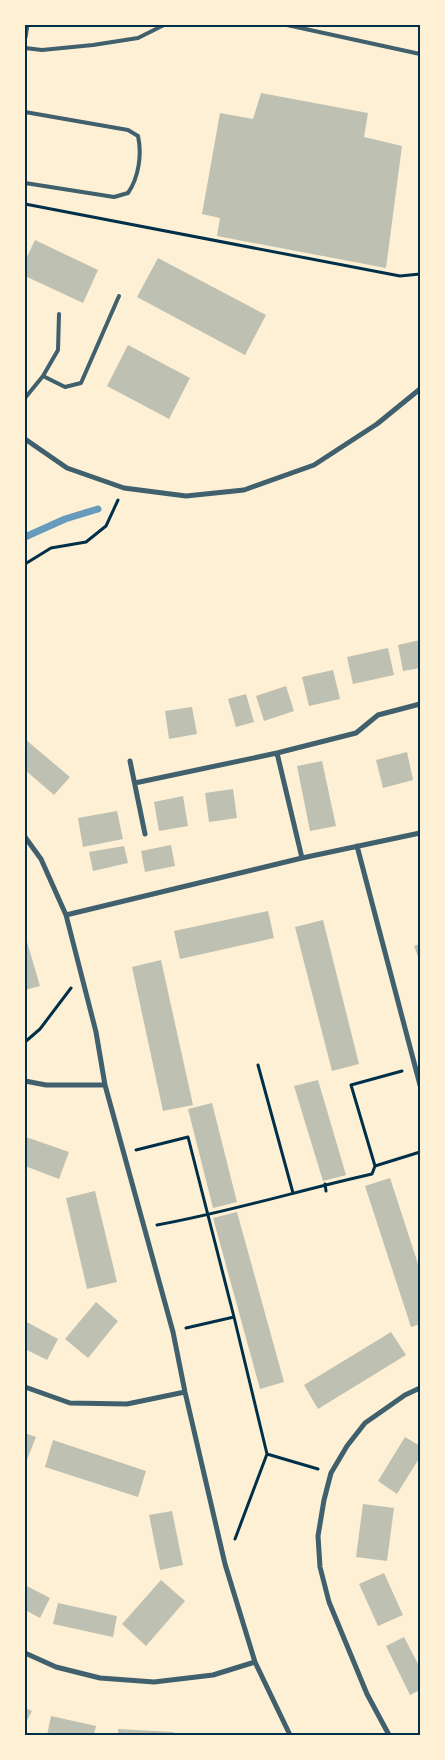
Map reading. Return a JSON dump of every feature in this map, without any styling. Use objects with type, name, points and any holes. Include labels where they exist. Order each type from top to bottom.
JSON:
[{"type":"street","points":[[25,38],[27,25]]},
{"type":"street","points":[[25,439],[67,468],[124,488],[186,496],[244,490],[314,464],[377,424],[420,389]]},
{"type":"street","points":[[135,783],[278,753],[356,733],[378,715],[420,704]]},
{"type":"street","points":[[278,753],[302,858]]},
{"type":"street","points":[[130,761],[145,834]]},
{"type":"street","points":[[66,915],[302,858],[420,833]]},
{"type":"street","points":[[25,836],[41,859],[66,915],[96,1032],[106,1084],[143,1227],[173,1332],[185,1392],[226,1564],[255,1662],[290,1735]]},
{"type":"street","points":[[357,846],[420,1085]]},
{"type":"street","points":[[25,1081],[46,1085],[106,1084]]},
{"type":"street","points":[[25,1387],[70,1403],[127,1404],[185,1392]]},
{"type":"street","points":[[389,1735],[366,1694],[329,1602],[320,1567],[318,1536],[331,1473],[347,1446],[365,1423],[404,1395],[420,1388]]},
{"type":"street","points":[[25,1653],[56,1667],[100,1678],[154,1682],[213,1676],[255,1662]]},
{"type":"lane","points":[[25,48],[42,50],[138,38],[164,25]]},
{"type":"lane","points":[[287,25],[420,54]]},
{"type":"lane","points":[[25,112],[128,130],[138,136],[140,147],[135,182],[128,193],[114,197],[25,183]]},
{"type":"lane","points":[[43,376],[65,387],[82,383],[120,296]]},
{"type":"lane","points":[[25,398],[43,376],[58,350],[60,314]]},
{"type":"path","points":[[25,204],[400,276],[420,274]]},
{"type":"path","points":[[25,564],[51,548],[86,542],[106,526],[124,488]]},
{"type":"path","points":[[25,1042],[40,1029],[82,974]]},
{"type":"path","points":[[258,1065],[294,1193]]},
{"type":"path","points":[[143,1227],[208,1216],[325,1184],[372,1174],[375,1166],[351,1085],[414,1066]]},
{"type":"path","points":[[125,1152],[188,1137],[234,1317],[267,1454],[226,1564]]},
{"type":"path","points":[[375,1166],[420,1152]]},
{"type":"path","points":[[325,1184],[326,1191]]},
{"type":"path","points":[[173,1332],[234,1317]]},
{"type":"path","points":[[267,1454],[331,1473]]},
{"type":"building","points":[[261,93],[368,113],[364,137],[402,146],[386,268],[217,236],[220,218],[202,214],[220,113],[253,119]]},
{"type":"building","points":[[35,240],[98,270],[83,303],[25,276],[25,261]]},
{"type":"building","points":[[158,258],[266,315],[245,355],[137,297]]},
{"type":"building","points":[[128,345],[190,378],[169,419],[107,386]]},
{"type":"building","points":[[420,640],[420,668],[403,671],[398,645]]},
{"type":"building","points":[[388,648],[394,675],[353,684],[347,657]]},
{"type":"building","points":[[333,670],[340,699],[309,706],[302,677]]},
{"type":"building","points":[[286,686],[294,711],[264,721],[256,696]]},
{"type":"building","points":[[246,694],[254,722],[236,727],[228,699]]},
{"type":"building","points":[[192,707],[197,734],[169,739],[165,711]]},
{"type":"building","points":[[26,740],[70,777],[54,795],[25,770]]},
{"type":"building","points":[[407,752],[413,780],[383,788],[376,760]]},
{"type":"building","points":[[322,761],[336,826],[310,831],[297,766]]},
{"type":"building","points":[[233,789],[237,818],[209,822],[205,793]]},
{"type":"building","points":[[183,796],[188,826],[159,831],[154,802]]},
{"type":"building","points":[[117,811],[123,839],[83,847],[78,818]]},
{"type":"building","points":[[171,845],[175,866],[145,872],[141,851]]},
{"type":"building","points":[[124,846],[128,863],[93,871],[89,852]]},
{"type":"building","points":[[268,911],[274,938],[180,959],[174,931]]},
{"type":"building","points":[[323,920],[359,1064],[332,1071],[295,927]]},
{"type":"building","points":[[25,935],[40,986],[25,990]]},
{"type":"building","points":[[420,944],[420,962],[414,946]]},
{"type":"building","points":[[161,960],[193,1105],[163,1111],[132,967]]},
{"type":"building","points":[[318,1080],[346,1175],[323,1181],[294,1086]]},
{"type":"building","points":[[212,1103],[237,1202],[213,1208],[188,1109]]},
{"type":"building","points":[[26,1137],[69,1152],[59,1179],[25,1166]]},
{"type":"building","points":[[390,1178],[420,1270],[420,1324],[411,1327],[365,1186]]},
{"type":"building","points":[[95,1191],[117,1282],[87,1289],[66,1198]]},
{"type":"building","points":[[237,1212],[284,1382],[260,1389],[213,1218]]},
{"type":"building","points":[[96,1302],[118,1321],[88,1358],[65,1339]]},
{"type":"building","points":[[25,1321],[58,1339],[47,1360],[25,1349]]},
{"type":"building","points":[[391,1332],[406,1355],[318,1409],[304,1385]]},
{"type":"building","points":[[25,1433],[36,1437],[25,1465]]},
{"type":"building","points":[[405,1437],[420,1446],[420,1457],[397,1494],[378,1481]]},
{"type":"building","points":[[53,1440],[146,1471],[138,1497],[45,1467]]},
{"type":"building","points":[[363,1504],[394,1508],[387,1561],[356,1557]]},
{"type":"building","points":[[172,1511],[183,1565],[160,1570],[149,1515]]},
{"type":"building","points":[[384,1573],[403,1615],[378,1626],[359,1584]]},
{"type":"building","points":[[161,1580],[185,1601],[146,1646],[122,1624]]},
{"type":"building","points":[[25,1585],[50,1598],[40,1618],[25,1610]]},
{"type":"building","points":[[58,1603],[117,1616],[113,1637],[53,1624]]},
{"type":"building","points":[[404,1637],[420,1668],[420,1690],[410,1695],[386,1646]]},
{"type":"building","points":[[25,1708],[32,1711],[25,1724]]},
{"type":"building","points":[[51,1716],[96,1726],[94,1735],[47,1735]]},
{"type":"building","points":[[118,1729],[174,1732],[174,1735],[118,1735]]},
{"type":"waterway","points":[[25,537],[65,519],[98,509]]}]
